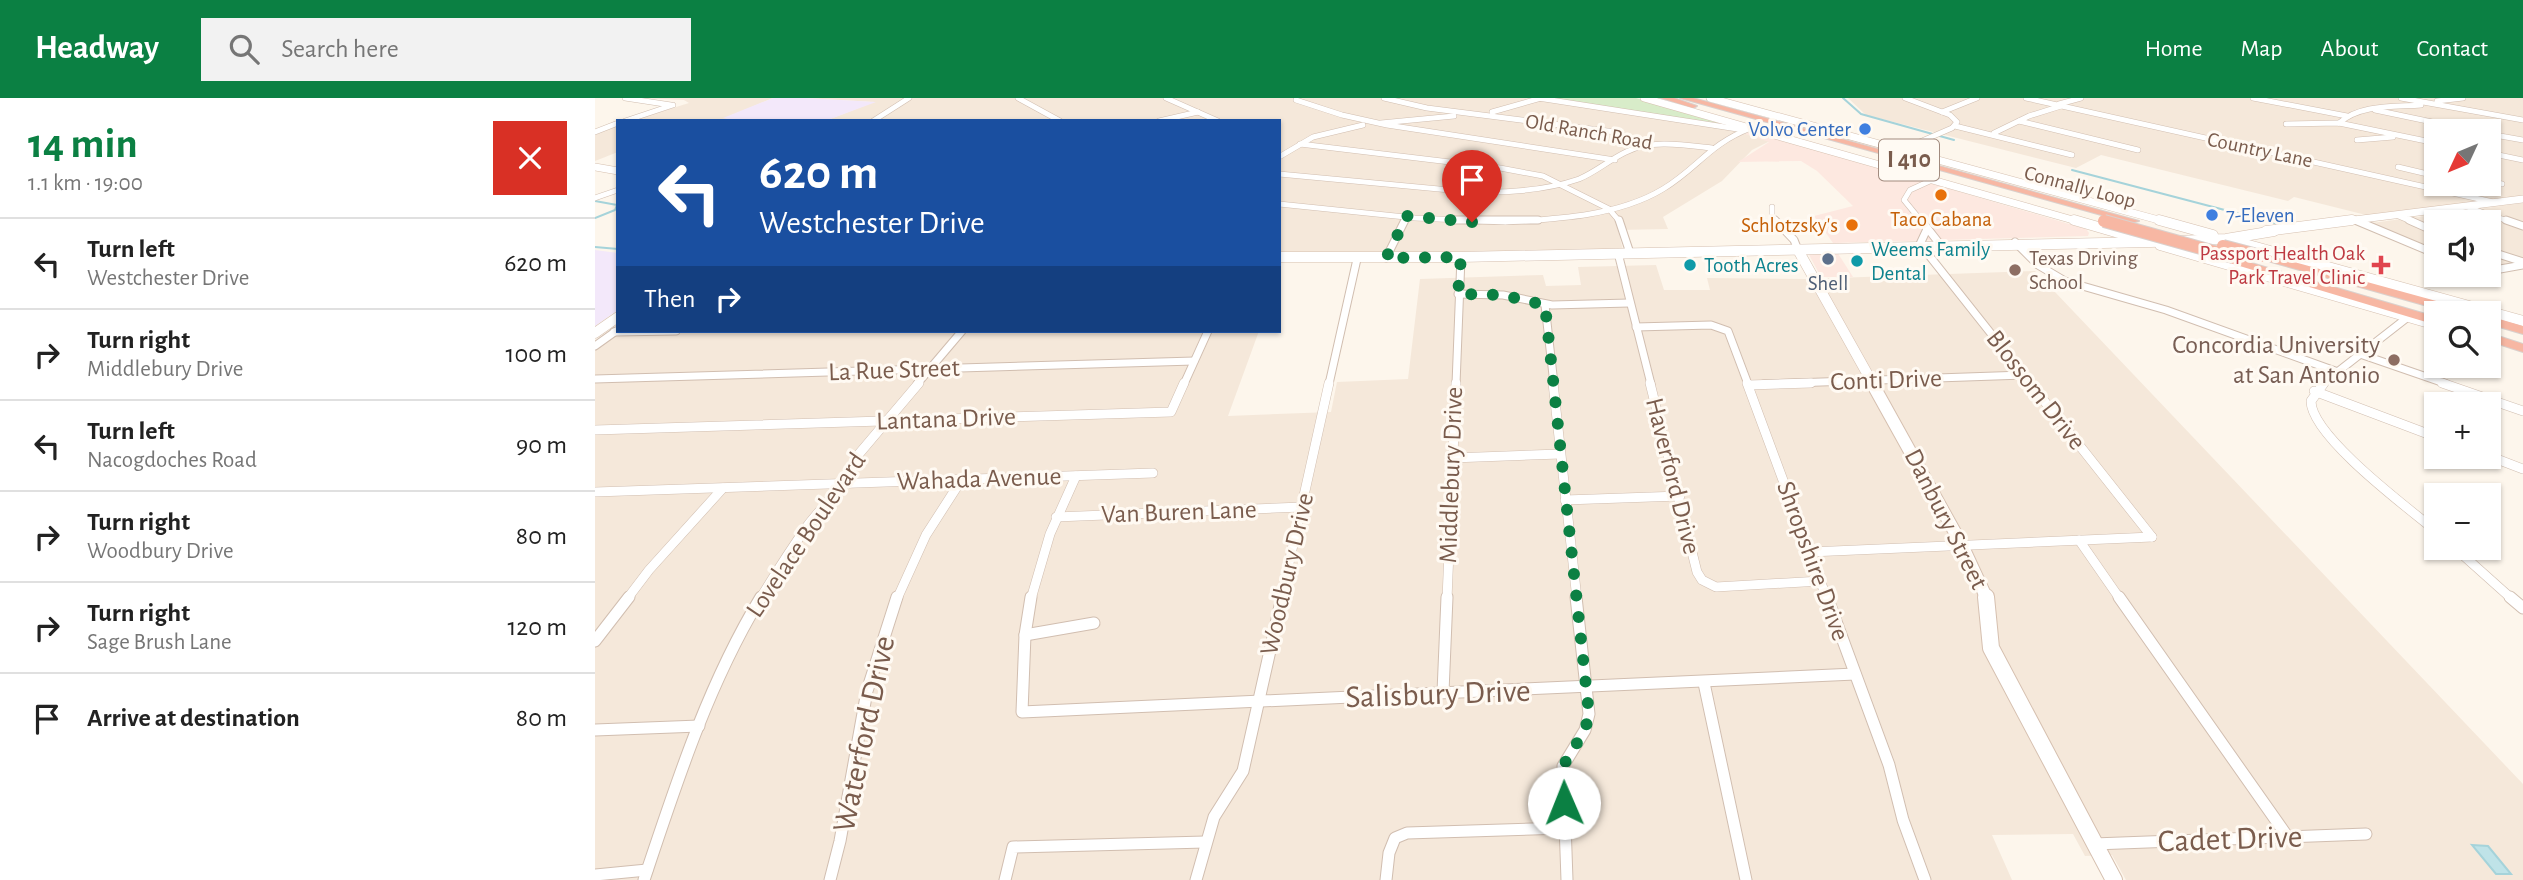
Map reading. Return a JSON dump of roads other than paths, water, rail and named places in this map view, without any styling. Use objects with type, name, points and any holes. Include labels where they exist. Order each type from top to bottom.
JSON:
[{"type":"highway","points":[[1657,98],[1723,115]]},
{"type":"highway","name":"Connally Loop","points":[[1665,98],[2101,226],[2230,258]]},
{"type":"highway","name":"Connally Loop","points":[[1685,98],[2134,221],[2261,252],[2425,301]]},
{"type":"highway","points":[[1836,133],[2134,221]]},
{"type":"highway","points":[[2230,258],[2424,311]]},
{"type":"highway","points":[[2230,258],[2424,319]]},
{"type":"highway","points":[[2501,324],[2523,331]]},
{"type":"highway","points":[[2501,334],[2523,340]]},
{"type":"highway","points":[[2501,342],[2523,349]]},
{"type":"main road","points":[[1644,98],[2101,226],[2132,233],[2174,229],[2168,223]]},
{"type":"main road","points":[[1710,98],[2212,235],[2261,252]]},
{"type":"main road","points":[[595,167],[616,171]]},
{"type":"main road","points":[[2101,226],[2135,238],[2226,239],[2523,199]]},
{"type":"main road","points":[[2096,239],[2103,234],[2101,226]]},
{"type":"main road","points":[[1281,257],[1357,259],[1675,252],[2016,243],[2274,231]]},
{"type":"main road","points":[[2254,235],[2250,241],[2261,252]]},
{"type":"main road","points":[[2053,244],[2150,238],[2196,256],[2424,320]]},
{"type":"main road","points":[[1921,245],[2016,243],[2173,249]]},
{"type":"main road","points":[[2196,256],[2185,249],[2232,245],[2523,321]]},
{"type":"main road","name":"Danbury Street","points":[[1796,248],[1962,545],[1986,594],[1989,612],[1987,632],[1991,648],[2114,880]]},
{"type":"main road","points":[[595,333],[616,318]]},
{"type":"street","points":[[625,98],[673,105],[631,119]]},
{"type":"street","points":[[883,118],[909,98]]},
{"type":"street","points":[[1018,98],[1056,119]]},
{"type":"street","points":[[1166,98],[1214,119]]},
{"type":"street","name":"Old Ranch Road","points":[[1384,98],[1427,108],[1615,132],[1650,146],[1712,148]]},
{"type":"street","points":[[1281,156],[1300,144],[1329,132],[1370,124],[1473,114],[1510,108],[1539,98],[1749,129]]},
{"type":"street","points":[[1905,98],[1943,112],[1955,119],[1955,126]]},
{"type":"street","points":[[1943,112],[1977,98]]},
{"type":"street","name":"Country Lane","points":[[2025,98],[2424,187]]},
{"type":"street","points":[[1994,133],[2081,98]]},
{"type":"street","points":[[2253,98],[2347,116],[2433,104]]},
{"type":"street","points":[[2400,98],[2523,120]]},
{"type":"street","points":[[2425,102],[2463,98]]},
{"type":"street","points":[[1299,99],[1370,124],[1615,160]]},
{"type":"street","points":[[2375,110],[2424,120]]},
{"type":"street","points":[[1168,119],[1198,112]]},
{"type":"street","points":[[2339,123],[2347,116]]},
{"type":"street","points":[[2019,121],[2139,150]]},
{"type":"street","points":[[2286,124],[2339,123],[2424,141]]},
{"type":"street","points":[[595,132],[616,124]]},
{"type":"street","points":[[1901,150],[1955,126],[2072,155]]},
{"type":"street","points":[[1281,204],[1504,222],[1552,219],[1609,209],[1655,194],[1675,183],[1712,148],[1749,129]]},
{"type":"street","points":[[2357,140],[2402,136]]},
{"type":"street","points":[[2501,136],[2523,141]]},
{"type":"street","points":[[1300,144],[1517,170],[1559,183],[1609,209],[1619,220],[1630,253]]},
{"type":"street","points":[[1281,174],[1481,193],[1519,191],[1588,175],[1629,150],[1650,146]]},
{"type":"street","points":[[2501,155],[2523,160]]},
{"type":"street","points":[[2398,167],[2424,173]]},
{"type":"street","points":[[1931,180],[1910,190],[1904,198],[1940,243]]},
{"type":"street","points":[[595,198],[616,191]]},
{"type":"street","name":"Country Lane","points":[[2464,196],[2495,203]]},
{"type":"street","points":[[2464,206],[2523,226]]},
{"type":"street","name":"Danbury Street","points":[[1772,207],[1772,217],[1794,240],[1796,248]]},
{"type":"street","points":[[2396,215],[2424,227]]},
{"type":"street","points":[[1386,258],[1407,216]]},
{"type":"street","points":[[2354,220],[2424,249]]},
{"type":"street","points":[[1921,245],[1927,229]]},
{"type":"street","points":[[2016,243],[2044,270],[2074,285],[2165,310],[2338,372]]},
{"type":"street","name":"Blossom Drive","points":[[1921,245],[2152,537],[2079,540]]},
{"type":"street","name":"Haverford Drive","points":[[1618,253],[1697,572],[1702,580],[1716,587],[1821,581]]},
{"type":"street","points":[[2501,255],[2523,263]]},
{"type":"street","name":"Middlebury Drive","points":[[1443,692],[1461,257]]},
{"type":"street","name":"Woodbury Drive","points":[[1196,880],[1214,817],[1243,771],[1357,259]]},
{"type":"street","points":[[2501,268],[2523,263]]},
{"type":"street","points":[[1458,294],[1503,295],[1545,305],[1629,303]]},
{"type":"street","points":[[1545,305],[1589,714],[1585,730],[1563,766],[1567,880]]},
{"type":"street","points":[[2408,317],[2314,391],[2311,400],[2313,413],[2329,437],[2424,520]]},
{"type":"street","name":"Shropshire Drive","points":[[1636,327],[1711,325],[1723,327],[1728,331],[1889,765],[1903,820],[1925,880]]},
{"type":"street","points":[[595,346],[616,331]]},
{"type":"street","name":"Lovelace Boulevard","points":[[645,875],[699,726],[730,656],[779,568],[840,484],[852,473],[858,455],[960,333]]},
{"type":"street","points":[[1194,361],[1206,333]]},
{"type":"street","points":[[2360,354],[2523,411]]},
{"type":"street","name":"La Rue Street","points":[[595,379],[1194,361]]},
{"type":"street","name":"Lantana Drive","points":[[595,430],[1171,412],[1194,361]]},
{"type":"street","name":"Conti Drive","points":[[1749,385],[2024,375]]},
{"type":"street","points":[[2314,391],[2424,432]]},
{"type":"street","points":[[1452,458],[1560,454]]},
{"type":"street","points":[[2501,461],[2523,469]]},
{"type":"street","name":"Wahada Avenue","points":[[599,492],[1153,473]]},
{"type":"street","points":[[1076,476],[1056,517],[1038,568],[1025,635],[1094,623]]},
{"type":"street","name":"Waterford Drive","points":[[830,880],[840,848],[860,722],[886,625],[910,566],[962,479]]},
{"type":"street","points":[[595,641],[649,570],[723,488]]},
{"type":"street","points":[[595,499],[599,492]]},
{"type":"street","points":[[1565,500],[1679,496]]},
{"type":"street","name":"Van Buren Lane","points":[[1056,517],[1302,507]]},
{"type":"street","points":[[1810,552],[2079,540],[2287,836]]},
{"type":"street","points":[[2469,560],[2523,608]]},
{"type":"street","name":"Salisbury Drive","points":[[1025,635],[1022,712],[1443,692],[1587,690],[1855,674]]},
{"type":"street","points":[[1705,683],[1746,880]]},
{"type":"street","points":[[595,730],[699,726]]},
{"type":"street","points":[[1386,880],[1389,853],[1395,838],[1407,832],[1564,828]]},
{"type":"street","name":"Cadet Drive","points":[[2094,844],[2366,834]]},
{"type":"street","points":[[1005,880],[1013,847],[1205,842]]},
{"type":"street","points":[[595,875],[645,875]]},
{"type":"water","points":[[2472,845],[2488,846],[2511,874],[2496,874]]},
{"type":"waterway","points":[[1843,98],[1861,114],[1954,140]]},
{"type":"waterway","points":[[2072,170],[2282,225]]},
{"type":"waterway","points":[[595,201],[616,205]]},
{"type":"waterway","points":[[595,218],[616,208]]},
{"type":"waterway","points":[[595,247],[616,249]]},
{"type":"place","name":"Volvo Center","points":[[1865,129]]},
{"type":"place","name":"Taco Cabana","points":[[1941,195]]},
{"type":"place","name":"7-Eleven","points":[[2212,215]]},
{"type":"place","name":"Schlotzsky's","points":[[1852,225]]},
{"type":"place","name":"Shell","points":[[1828,259]]},
{"type":"place","name":"Weems Family Dental","points":[[1857,261]]},
{"type":"place","name":"Tooth Acres","points":[[1690,265]]},
{"type":"place","name":"Passport Health Oak Park Travel Clinic","points":[[2381,265]]},
{"type":"place","name":"Texas Driving School","points":[[2015,270]]},
{"type":"place","name":"Concordia University at San Antonio","points":[[2394,360]]}]
